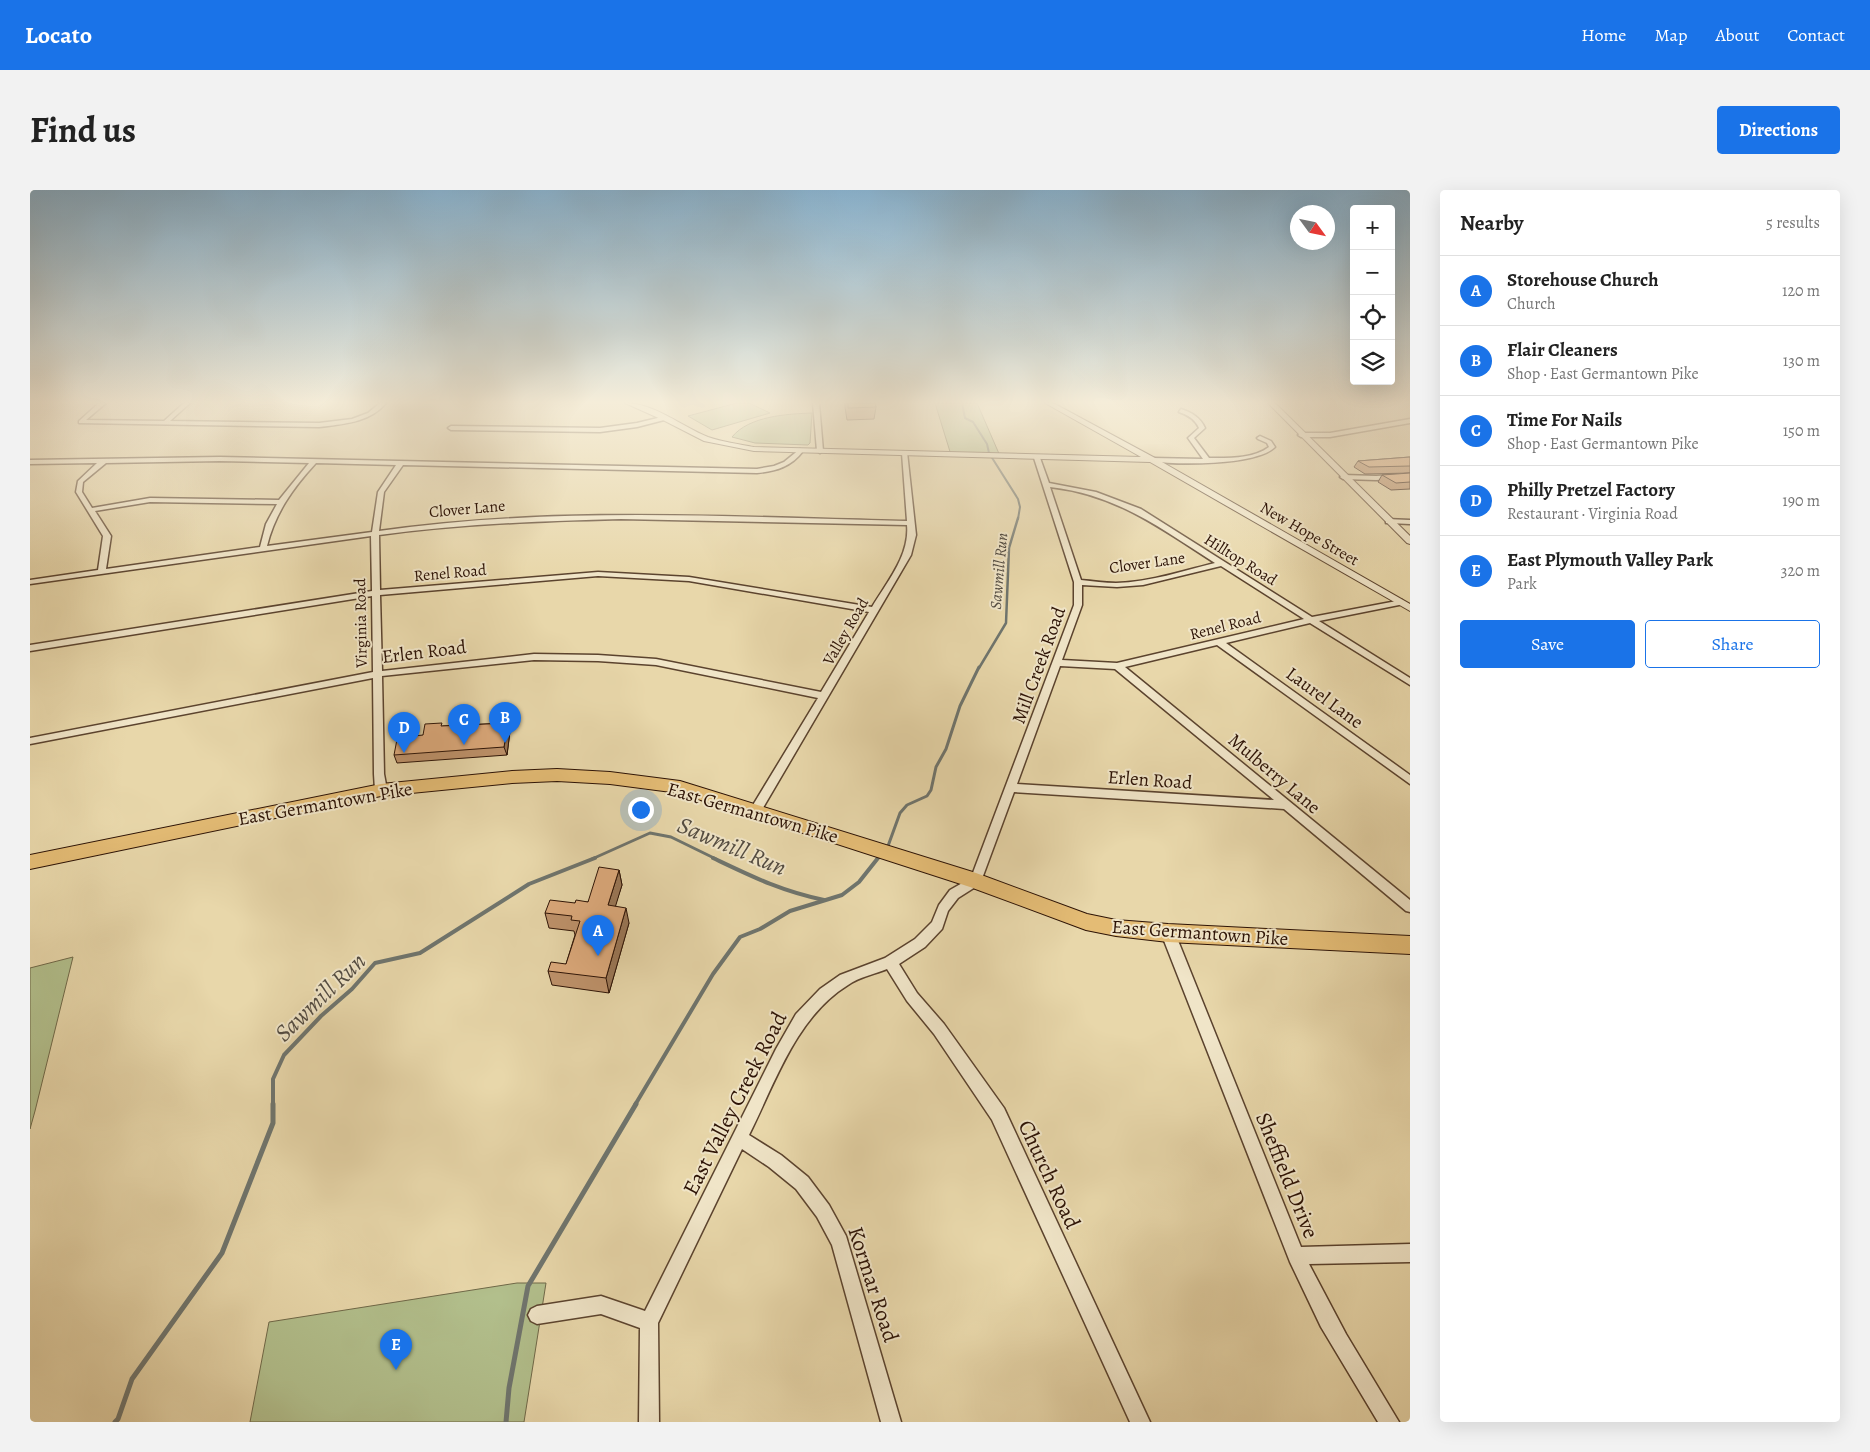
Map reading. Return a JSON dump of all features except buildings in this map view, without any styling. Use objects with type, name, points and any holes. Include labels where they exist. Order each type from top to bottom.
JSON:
[{"type":"main road","name":"East Germantown Pike","points":[[30,862],[381,790],[512,777],[557,775],[610,778],[680,787],[976,881],[1086,922],[1116,928],[1168,933],[1410,945]]},
{"type":"street","points":[[30,462],[86,460]]},
{"type":"street","points":[[102,571],[107,536],[79,492],[80,482],[104,460]]},
{"type":"street","points":[[258,460],[757,471],[784,466],[793,460]]},
{"type":"street","name":"Valley Road","points":[[756,810],[907,555],[912,535],[906,460]]},
{"type":"street","name":"Mill Creek Road","points":[[976,881],[1012,788],[1078,605],[1078,582],[1038,460]]},
{"type":"street","name":"New Hope Street","points":[[1153,460],[1405,600],[1410,608]]},
{"type":"street","points":[[1180,460],[1212,460]]},
{"type":"street","points":[[1327,460],[1410,541]]},
{"type":"street","points":[[263,550],[266,531],[281,502],[294,482],[314,462]]},
{"type":"street","name":"Virginia Road","points":[[381,790],[379,782],[375,534],[381,492],[401,464]]},
{"type":"street","points":[[1343,476],[1376,478],[1410,476]]},
{"type":"street","name":"Hilltop Road","points":[[1046,485],[1093,493],[1126,504],[1410,682]]},
{"type":"street","points":[[91,510],[150,500],[281,502]]},
{"type":"street","name":"Clover Lane","points":[[30,582],[467,522],[571,517],[911,524]]},
{"type":"street","points":[[1389,521],[1410,522]]},
{"type":"street","name":"Clover Lane","points":[[1078,582],[1117,585],[1166,578],[1221,564]]},
{"type":"street","name":"Renel Road","points":[[30,648],[376,593],[598,574],[689,579],[874,610]]},
{"type":"street","name":"Renel Road","points":[[1057,663],[1117,666],[1310,620],[1405,600]]},
{"type":"street","name":"Laurel Lane","points":[[1219,642],[1410,780]]},
{"type":"street","name":"Erlen Road","points":[[30,741],[377,674],[534,657],[598,658],[656,662],[824,696]]},
{"type":"street","name":"Mulberry Lane","points":[[1117,666],[1410,907]]},
{"type":"street","name":"Erlen Road","points":[[1012,788],[1286,805]]},
{"type":"street","name":"East Valley Creek Road","points":[[649,1422],[649,1322],[781,1054],[801,1019],[825,993],[845,979],[890,962],[920,943],[937,925],[943,909],[954,894],[976,881]]},
{"type":"street","name":"Sheffield Drive","points":[[1168,933],[1296,1256],[1314,1296],[1389,1422]]},
{"type":"street","name":"Church Road","points":[[890,962],[912,997],[939,1029],[998,1114],[1140,1422]]},
{"type":"street","name":"Kormar Road","points":[[739,1138],[775,1161],[802,1183],[824,1211],[840,1242],[891,1422]]},
{"type":"street","points":[[1296,1256],[1410,1253]]},
{"type":"street","points":[[537,1315],[601,1305],[649,1322]]},
{"type":"green space","points":[[73,957],[35,1111],[30,1129],[30,968]]},
{"type":"green space","points":[[517,1283],[546,1283],[524,1422],[250,1422],[269,1322]]},
{"type":"waterway","name":"Sawmill Run","points":[[994,460],[1018,499],[1020,507],[1018,519]]},
{"type":"waterway","name":"Sawmill Run","points":[[979,668],[1006,623],[1009,548],[1018,518]]},
{"type":"waterway","name":"Sawmill Run","points":[[888,846],[900,813],[907,805],[927,796],[931,790],[936,767],[946,749],[960,706],[979,667]]},
{"type":"waterway","name":"Sawmill Run","points":[[592,859],[650,833],[671,837],[716,859]]},
{"type":"waterway","name":"Sawmill Run","points":[[115,1422],[118,1419],[132,1379],[222,1253],[273,1123],[273,1079],[284,1055],[321,1016],[352,989],[375,963],[420,953],[529,884],[595,858]]},
{"type":"waterway","name":"Sawmill Run","points":[[713,858],[781,888],[824,900]]},
{"type":"waterway","points":[[635,1105],[713,974],[740,937],[760,929],[790,911],[842,895],[859,882],[878,858]]},
{"type":"waterway","points":[[506,1422],[509,1388],[528,1286],[636,1104]]},
{"type":"place","name":"Flair Cleaners","points":[[505,743]]},
{"type":"place","name":"Time For Nails","points":[[464,745]]},
{"type":"place","name":"Philly Pretzel Factory","points":[[404,753]]},
{"type":"place","name":"Storehouse Church","points":[[598,956]]},
{"type":"place","name":"East Plymouth Valley Park","points":[[396,1370]]}]
